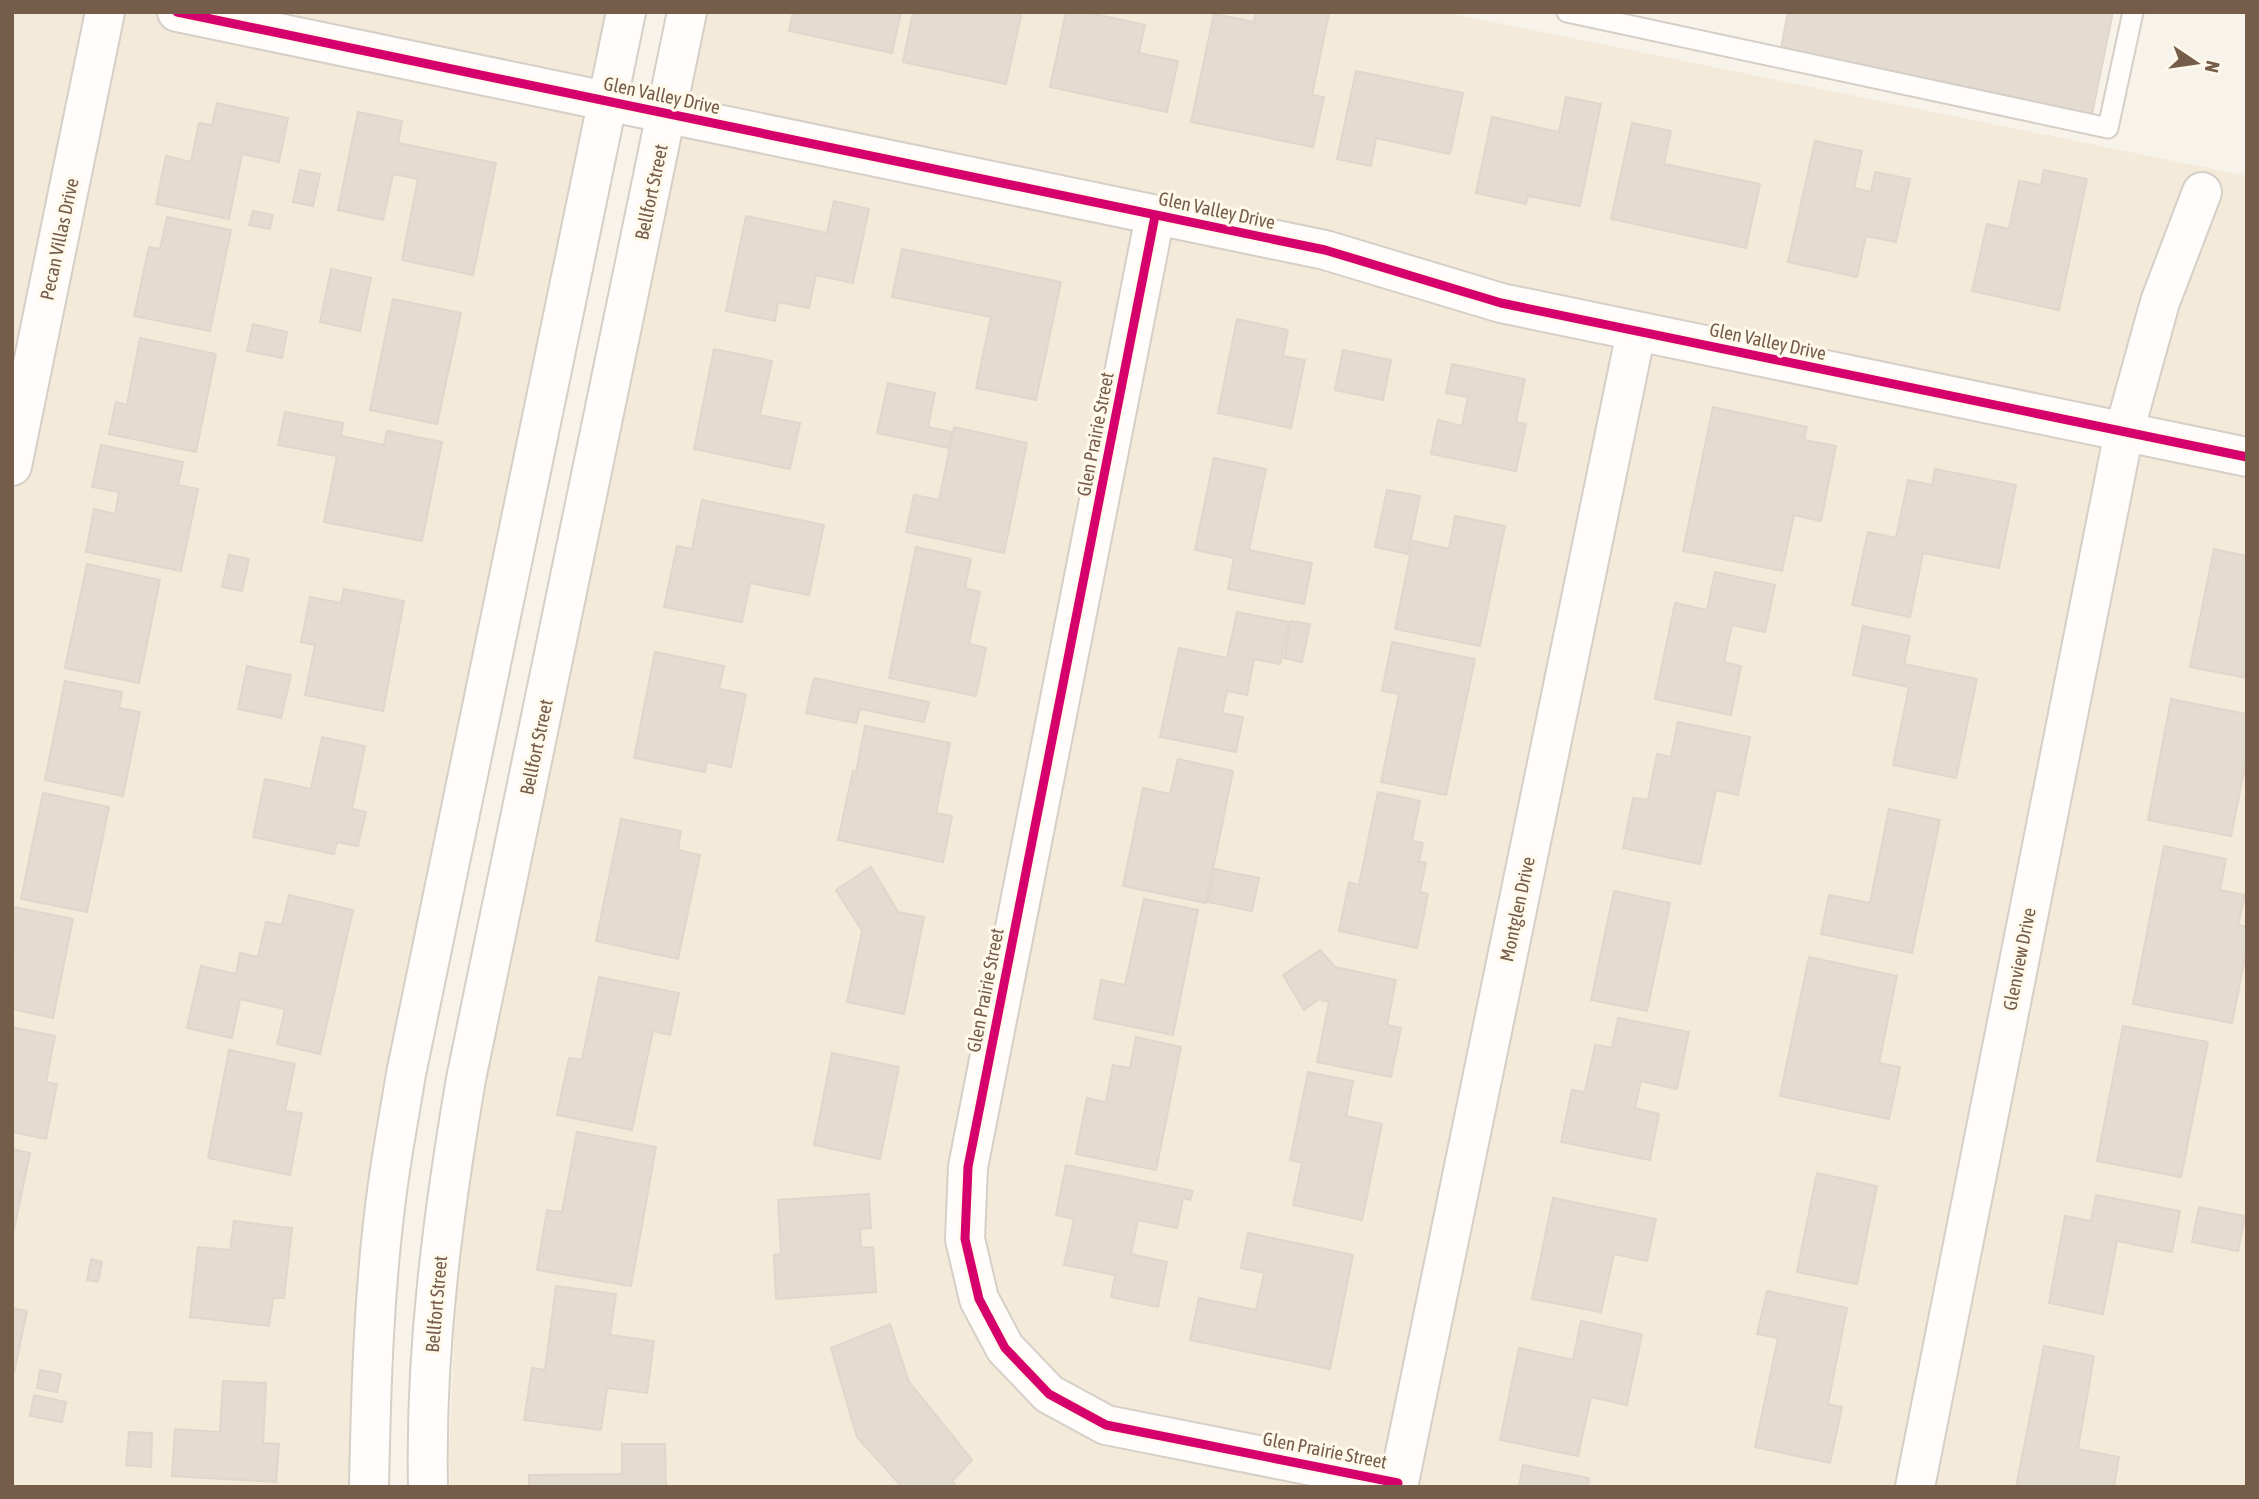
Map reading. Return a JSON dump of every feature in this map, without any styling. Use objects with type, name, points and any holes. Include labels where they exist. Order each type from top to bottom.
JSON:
[{"type":"street","name":"Pecan Villas Drive","points":[[12,466],[106,12]]},
{"type":"street","name":"Glen Valley Drive","points":[[177,12],[1325,250],[1501,303],[2247,457]]},
{"type":"street","points":[[369,1487],[371,1378],[378,1280],[388,1184],[406,1074],[625,12]]},
{"type":"street","name":"Bellfort Street","points":[[428,1487],[433,1311],[449,1181],[464,1092],[687,12]]},
{"type":"street","name":"Glenview Drive","points":[[1915,1487],[2124,432],[2160,302],[2202,192]]},
{"type":"street","name":"Glen Prairie Street","points":[[1155,216],[968,1167],[965,1239],[979,1299],[1005,1348],[1049,1394],[1106,1425],[1398,1485]]},
{"type":"street","name":"Montglen Drive","points":[[1398,1485],[1636,332]]},
{"type":"lane","points":[[1567,12],[2108,128],[2133,12]]},
{"type":"shaded area","points":[[12,12],[605,12],[372,1163],[359,1281],[352,1390],[353,1487],[12,1487]]},
{"type":"shaded area","points":[[705,12],[1444,12],[2247,176],[2247,1487],[450,1487],[456,1288],[477,1128]]},
{"type":"building","points":[[793,12],[901,12],[892,53],[789,31]]},
{"type":"building","points":[[913,12],[1022,12],[1006,84],[903,62]]},
{"type":"building","points":[[1066,12],[1085,12],[1145,25],[1139,53],[1178,61],[1167,112],[1050,87]]},
{"type":"building","points":[[1256,12],[1329,13],[1312,95],[1324,97],[1313,147],[1191,122],[1214,14],[1254,22]]},
{"type":"building","points":[[1788,12],[2113,12],[2091,119],[1780,54]]},
{"type":"building","points":[[1356,71],[1463,93],[1450,154],[1376,138],[1371,166],[1337,159]]},
{"type":"building","points":[[1566,97],[1601,104],[1580,206],[1528,196],[1526,204],[1476,193],[1492,117],[1559,132]]},
{"type":"building","points":[[217,103],[288,118],[279,162],[242,154],[229,219],[156,204],[166,156],[191,162],[199,123],[212,125]]},
{"type":"building","points":[[358,112],[402,121],[398,143],[496,163],[473,275],[402,260],[418,179],[393,174],[383,220],[338,210]]},
{"type":"building","points":[[1632,123],[1671,131],[1664,164],[1760,184],[1746,248],[1611,219]]},
{"type":"building","points":[[1815,141],[1862,151],[1854,188],[1871,192],[1875,172],[1910,179],[1896,242],[1866,236],[1857,277],[1788,262]]},
{"type":"building","points":[[300,170],[320,174],[313,206],[293,202]]},
{"type":"building","points":[[2044,170],[2087,179],[2059,310],[1972,291],[1987,224],[2009,229],[2019,181],[2041,185]]},
{"type":"building","points":[[834,201],[869,209],[853,283],[816,275],[809,308],[778,302],[775,321],[726,311],[746,216],[827,233]]},
{"type":"building","points":[[253,211],[273,215],[270,229],[249,225]]},
{"type":"building","points":[[167,217],[231,230],[210,331],[134,316],[149,247],[160,249]]},
{"type":"building","points":[[902,249],[1061,282],[1036,400],[976,388],[991,317],[892,297]]},
{"type":"building","points":[[331,269],[371,278],[360,331],[320,322]]},
{"type":"building","points":[[393,299],[461,313],[437,424],[370,410]]},
{"type":"building","points":[[1237,319],[1288,330],[1283,356],[1305,360],[1291,428],[1218,413]]},
{"type":"building","points":[[253,324],[287,332],[282,358],[247,351]]},
{"type":"building","points":[[140,338],[216,354],[196,452],[109,434],[116,402],[127,405]]},
{"type":"building","points":[[714,349],[772,361],[760,415],[800,423],[790,469],[694,449]]},
{"type":"building","points":[[1343,350],[1391,360],[1383,400],[1335,390]]},
{"type":"building","points":[[1452,364],[1525,379],[1516,422],[1526,424],[1516,471],[1431,454],[1438,420],[1462,426],[1468,397],[1446,393]]},
{"type":"building","points":[[888,383],[935,393],[928,427],[952,432],[949,448],[877,433]]},
{"type":"building","points":[[1713,407],[1807,427],[1804,440],[1836,446],[1821,521],[1794,515],[1782,571],[1683,551]]},
{"type":"building","points":[[285,412],[343,423],[341,436],[384,445],[387,431],[442,442],[422,541],[324,522],[337,456],[278,445]]},
{"type":"building","points":[[954,427],[1027,443],[1004,553],[906,532],[914,495],[939,500]]},
{"type":"building","points":[[101,445],[183,462],[178,485],[198,489],[181,571],[86,552],[94,509],[115,514],[119,492],[92,487]]},
{"type":"building","points":[[1214,458],[1266,469],[1249,550],[1312,563],[1304,604],[1228,589],[1234,558],[1195,550]]},
{"type":"building","points":[[1935,469],[2016,485],[1999,568],[1923,553],[1910,617],[1852,605],[1868,532],[1896,538],[1908,480],[1932,485]]},
{"type":"building","points":[[1387,490],[1420,496],[1408,554],[1375,547]]},
{"type":"building","points":[[702,500],[824,525],[809,595],[750,583],[742,622],[664,607],[677,546],[692,549]]},
{"type":"building","points":[[1455,516],[1505,526],[1480,646],[1395,629],[1413,541],[1449,549]]},
{"type":"building","points":[[916,547],[971,559],[965,588],[980,592],[969,644],[986,648],[976,696],[889,678]]},
{"type":"building","points":[[2214,549],[2247,556],[2247,678],[2190,667]]},
{"type":"building","points":[[229,555],[249,559],[242,591],[222,587]]},
{"type":"building","points":[[87,564],[160,580],[139,683],[65,668]]},
{"type":"building","points":[[1715,572],[1775,585],[1765,632],[1732,625],[1724,662],[1741,666],[1731,715],[1655,699],[1675,603],[1707,610]]},
{"type":"building","points":[[344,589],[404,601],[383,711],[305,695],[315,645],[301,642],[310,597],[341,603]]},
{"type":"building","points":[[1237,612],[1289,622],[1280,664],[1254,659],[1247,695],[1227,691],[1222,713],[1243,717],[1236,752],[1160,737],[1179,648],[1227,658]]},
{"type":"building","points":[[1291,621],[1310,624],[1302,662],[1284,658]]},
{"type":"building","points":[[1863,626],[1910,636],[1904,664],[1977,679],[1956,778],[1893,765],[1909,687],[1853,675]]},
{"type":"building","points":[[1392,642],[1475,659],[1446,795],[1381,782],[1399,694],[1382,691]]},
{"type":"building","points":[[655,652],[724,666],[719,689],[746,694],[731,767],[707,762],[705,772],[634,758]]},
{"type":"building","points":[[247,666],[291,675],[281,718],[238,709]]},
{"type":"building","points":[[814,678],[929,702],[924,722],[860,709],[856,723],[806,713]]},
{"type":"building","points":[[65,681],[122,692],[119,708],[140,712],[123,796],[45,780]]},
{"type":"building","points":[[2171,699],[2247,714],[2247,756],[2231,836],[2148,820]]},
{"type":"building","points":[[1678,722],[1750,737],[1738,795],[1716,790],[1700,864],[1623,848],[1633,798],[1648,800],[1657,754],[1671,757]]},
{"type":"building","points":[[865,726],[950,743],[936,813],[952,816],[943,862],[838,840]]},
{"type":"building","points":[[322,737],[365,746],[352,809],[366,812],[358,846],[337,842],[334,854],[253,837],[265,779],[311,789]]},
{"type":"building","points":[[1178,759],[1233,771],[1206,903],[1123,886],[1143,788],[1170,794]]},
{"type":"building","points":[[1378,792],[1420,801],[1412,841],[1423,843],[1419,861],[1426,863],[1420,892],[1428,894],[1417,948],[1339,931],[1349,882],[1359,885]]},
{"type":"building","points":[[43,793],[109,807],[87,912],[21,899]]},
{"type":"building","points":[[1889,809],[1940,820],[1912,953],[1821,934],[1829,895],[1870,903]]},
{"type":"building","points":[[621,819],[681,831],[678,850],[700,855],[678,959],[596,941]]},
{"type":"building","points":[[2164,846],[2226,859],[2220,890],[2245,895],[2238,925],[2247,927],[2247,947],[2232,1023],[2133,1004]]},
{"type":"building","points":[[871,867],[898,912],[924,917],[904,1014],[847,1002],[862,931],[836,890]]},
{"type":"building","points":[[1215,869],[1259,878],[1252,911],[1208,902]]},
{"type":"building","points":[[1614,891],[1670,903],[1647,1011],[1591,1000]]},
{"type":"building","points":[[289,895],[353,910],[320,1054],[277,1044],[285,1009],[240,999],[232,1038],[187,1028],[201,966],[236,974],[240,953],[258,957],[266,922],[282,925]]},
{"type":"building","points":[[1144,899],[1198,910],[1173,1035],[1094,1019],[1101,980],[1125,985]]},
{"type":"building","points":[[14,907],[73,919],[53,1018],[12,1009]]},
{"type":"building","points":[[1320,950],[1335,967],[1396,980],[1387,1025],[1401,1028],[1391,1077],[1317,1062],[1329,1002],[1319,999],[1304,1010],[1283,975]]},
{"type":"building","points":[[1809,957],[1897,976],[1879,1063],[1900,1067],[1889,1119],[1780,1096]]},
{"type":"building","points":[[599,977],[679,993],[670,1035],[653,1031],[632,1130],[557,1115],[569,1058],[582,1060]]},
{"type":"building","points":[[1618,1018],[1689,1032],[1677,1089],[1641,1081],[1635,1108],[1659,1114],[1650,1160],[1561,1142],[1572,1090],[1585,1092],[1595,1045],[1612,1048]]},
{"type":"building","points":[[2123,1026],[2208,1042],[2181,1177],[2097,1161]]},
{"type":"building","points":[[12,1027],[55,1036],[46,1082],[57,1084],[46,1139],[12,1132]]},
{"type":"building","points":[[1136,1037],[1181,1047],[1156,1170],[1076,1154],[1087,1098],[1106,1102],[1113,1065],[1130,1068]]},
{"type":"building","points":[[229,1050],[295,1064],[285,1111],[302,1113],[290,1175],[208,1158]]},
{"type":"building","points":[[832,1053],[899,1067],[880,1159],[814,1145]]},
{"type":"building","points":[[1308,1072],[1353,1081],[1346,1116],[1382,1124],[1362,1220],[1293,1205],[1302,1163],[1290,1160]]},
{"type":"building","points":[[577,1132],[656,1147],[631,1286],[537,1270],[547,1210],[562,1212]]},
{"type":"building","points":[[12,1149],[30,1153],[12,1239]]},
{"type":"building","points":[[1066,1165],[1193,1191],[1190,1200],[1183,1198],[1177,1228],[1138,1220],[1131,1254],[1167,1262],[1158,1307],[1111,1297],[1115,1275],[1064,1265],[1074,1219],[1056,1215]]},
{"type":"building","points":[[1817,1173],[1877,1186],[1857,1284],[1797,1272]]},
{"type":"building","points":[[869,1194],[871,1228],[860,1229],[861,1248],[873,1247],[876,1292],[776,1299],[774,1255],[781,1254],[778,1200]]},
{"type":"building","points":[[2096,1195],[2180,1211],[2172,1252],[2117,1241],[2103,1314],[2049,1303],[2065,1216],[2091,1221]]},
{"type":"building","points":[[1553,1198],[1656,1219],[1647,1261],[1614,1254],[1601,1312],[1532,1299]]},
{"type":"building","points":[[2199,1207],[2245,1216],[2238,1251],[2192,1242]]},
{"type":"building","points":[[234,1221],[292,1228],[284,1298],[273,1298],[269,1326],[190,1317],[198,1247],[230,1250]]},
{"type":"building","points":[[1248,1233],[1353,1255],[1330,1369],[1190,1340],[1199,1298],[1256,1310],[1264,1273],[1241,1268]]},
{"type":"building","points":[[91,1259],[102,1262],[98,1282],[87,1280]]},
{"type":"building","points":[[556,1286],[616,1294],[610,1335],[654,1341],[647,1393],[607,1388],[601,1430],[524,1420],[532,1368],[545,1370]]},
{"type":"building","points":[[1767,1291],[1847,1308],[1828,1404],[1842,1407],[1830,1463],[1755,1447],[1778,1338],[1757,1334]]},
{"type":"building","points":[[12,1308],[27,1311],[14,1373],[12,1373]]},
{"type":"building","points":[[1581,1321],[1642,1334],[1627,1405],[1591,1397],[1578,1456],[1500,1440],[1519,1348],[1573,1360]]},
{"type":"building","points":[[890,1324],[909,1382],[972,1460],[952,1481],[957,1487],[902,1487],[857,1437],[831,1348]]},
{"type":"building","points":[[2044,1346],[2094,1356],[2078,1449],[2119,1457],[2114,1487],[2016,1487]]},
{"type":"building","points":[[40,1370],[61,1374],[57,1392],[37,1388]]},
{"type":"building","points":[[223,1381],[266,1383],[263,1443],[279,1444],[276,1482],[172,1476],[175,1429],[220,1432]]},
{"type":"building","points":[[34,1395],[66,1402],[62,1422],[30,1416]]},
{"type":"building","points":[[129,1432],[152,1433],[151,1467],[126,1465]]},
{"type":"building","points":[[622,1444],[665,1444],[666,1487],[529,1487],[529,1475],[622,1474]]},
{"type":"building","points":[[1523,1465],[1589,1478],[1588,1487],[1519,1487]]},
{"type":"cycle path","points":[[177,12],[1325,250],[1501,303],[2247,457]]},
{"type":"cycle path","points":[[1155,216],[968,1167],[965,1239],[979,1299],[1005,1348],[1049,1394],[1106,1425],[1398,1483]]}]
